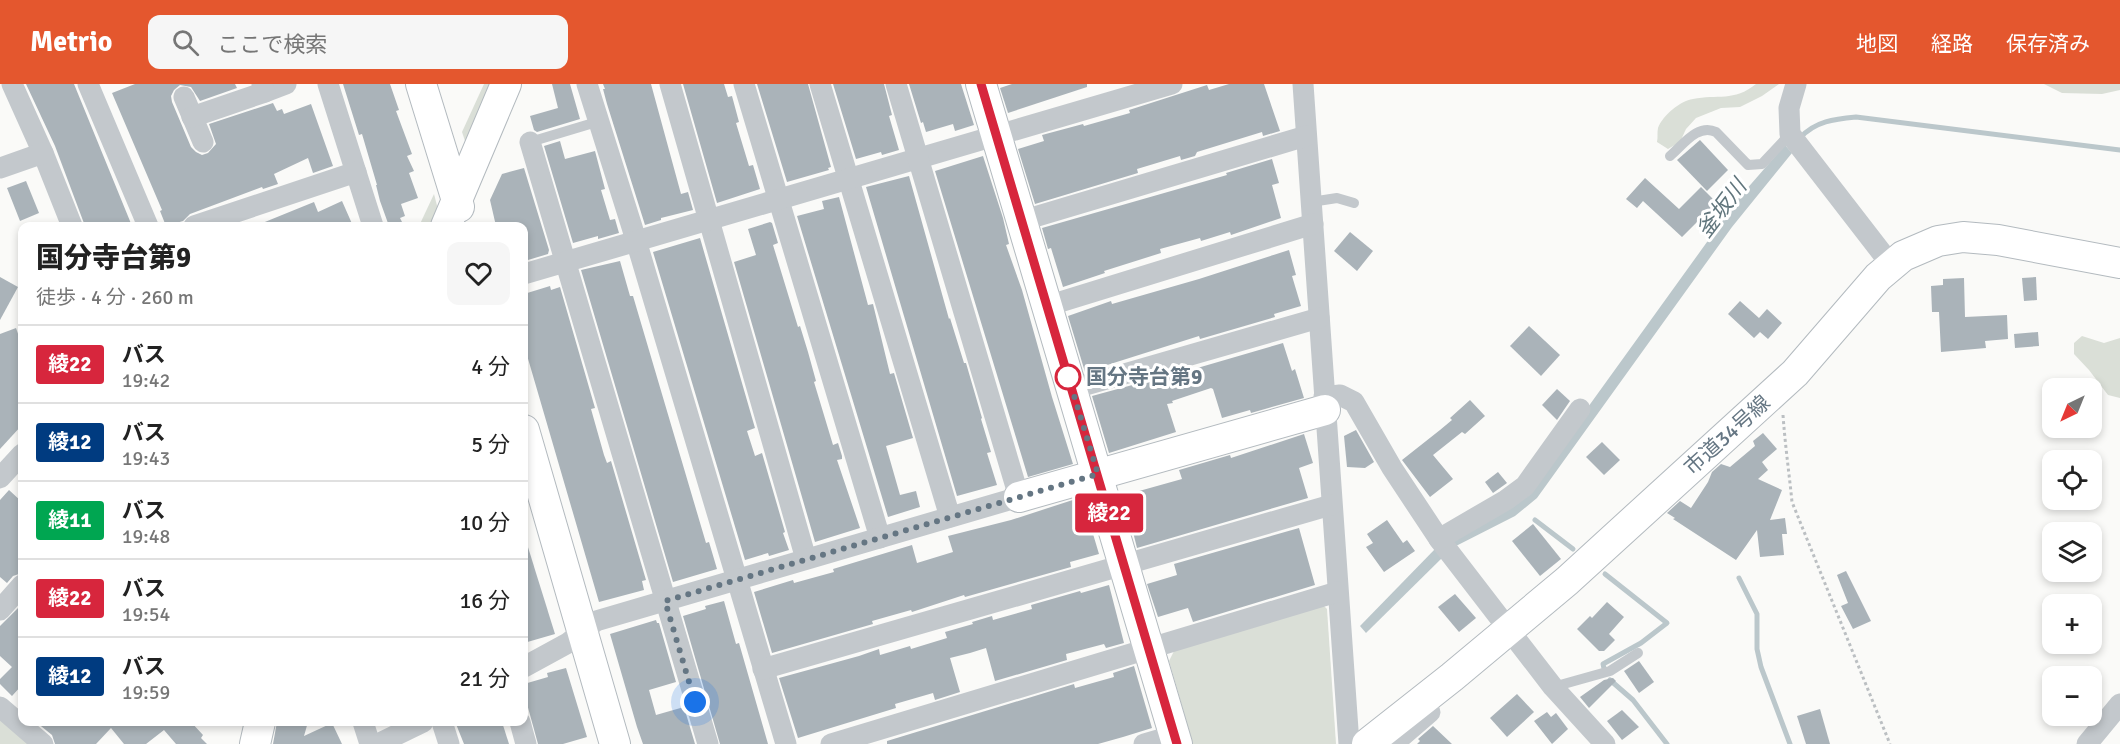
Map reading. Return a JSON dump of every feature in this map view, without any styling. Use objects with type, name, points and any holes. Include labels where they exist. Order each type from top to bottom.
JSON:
[{"type":"street","points":[[12,84],[70,222]]},
{"type":"street","points":[[88,84],[146,222]]},
{"type":"street","points":[[192,117],[263,88],[286,84]]},
{"type":"street","points":[[328,84],[372,222]]},
{"type":"street","points":[[421,84],[456,218]]},
{"type":"street","points":[[456,218],[506,84]]},
{"type":"street","points":[[587,84],[786,744]]},
{"type":"street","points":[[670,84],[806,559]]},
{"type":"street","points":[[744,84],[880,538]]},
{"type":"street","points":[[820,84],[950,517]]},
{"type":"street","points":[[896,84],[1019,497]]},
{"type":"street","points":[[981,84],[1176,740],[1144,744]]},
{"type":"street","points":[[528,273],[1172,84]]},
{"type":"street","points":[[1303,84],[1349,744]]},
{"type":"street","points":[[1796,84],[1790,108],[1794,140],[1892,266]]},
{"type":"street","points":[[184,97],[203,142]]},
{"type":"street","points":[[1021,221],[1306,136]]},
{"type":"street","points":[[530,142],[708,744]]},
{"type":"street","points":[[0,168],[43,153]]},
{"type":"street","points":[[206,222],[356,172]]},
{"type":"street","points":[[1047,306],[1312,224]]},
{"type":"street","name":"市道34号線","points":[[1367,744],[1568,581],[1712,446],[1794,373],[1878,277],[1916,250],[1938,242],[1964,237],[1998,240],[2120,263]]},
{"type":"street","points":[[1072,389],[1319,318]]},
{"type":"street","points":[[528,665],[568,644],[596,621],[1098,474],[1324,404],[1340,395],[1354,402],[1392,468],[1439,538],[1508,630],[1554,687],[1605,744]]},
{"type":"street","points":[[1439,538],[1506,500],[1525,486],[1580,409]]},
{"type":"street","points":[[528,444],[615,744]]},
{"type":"street","points":[[0,478],[18,458]]},
{"type":"street","points":[[763,669],[1331,505]]},
{"type":"street","points":[[0,610],[18,590]]},
{"type":"street","points":[[831,744],[1337,592]]},
{"type":"street","points":[[1393,744],[1458,687],[1452,677]]},
{"type":"street","points":[[2087,744],[2120,704]]},
{"type":"street","points":[[0,707],[18,716]]},
{"type":"street","points":[[28,726],[43,744]]},
{"type":"street","points":[[255,744],[259,726]]},
{"type":"street","points":[[364,726],[370,744]]},
{"type":"street","points":[[378,744],[415,726]]},
{"type":"street","points":[[443,726],[448,744]]},
{"type":"street","points":[[521,726],[526,744]]},
{"type":"lane","points":[[530,142],[600,121]]},
{"type":"lane","points":[[1670,156],[1703,129],[1716,132],[1748,165],[1762,164],[1794,140]]},
{"type":"lane","points":[[1311,202],[1337,198],[1354,203]]},
{"type":"lane","points":[[1554,687],[1605,672],[1638,653]]},
{"type":"path","points":[[1776,390],[1783,406],[1786,458],[1792,502],[1890,744]]},
{"type":"shaded area","points":[[484,84],[498,84],[470,139],[465,141],[462,132]]},
{"type":"shaded area","points":[[1756,84],[1779,84],[1740,107],[1721,108],[1696,118],[1686,129],[1680,142],[1668,149],[1657,142],[1660,123],[1668,114],[1688,100],[1733,95],[1748,90]]},
{"type":"shaded area","points":[[2044,84],[2120,84],[2120,90],[2102,94],[2062,93]]},
{"type":"shaded area","points":[[1785,145],[1792,153],[1732,227],[1537,498],[1515,516],[1456,546],[1450,536],[1534,482],[1738,199]]},
{"type":"shaded area","points":[[434,194],[439,213],[435,222],[421,222]]},
{"type":"shaded area","points":[[2082,336],[2104,343],[2120,338],[2120,398],[2108,395],[2102,387],[2102,378],[2095,378],[2074,354],[2074,343]]},
{"type":"shaded area","points":[[1436,548],[1443,557],[1366,633],[1360,626]]},
{"type":"shaded area","points":[[1321,603],[1327,609],[1336,744],[1193,744],[1169,661],[1174,651]]},
{"type":"shaded area","points":[[0,718],[28,744],[0,744]]},
{"type":"building","points":[[26,84],[74,84],[130,222],[84,222],[55,146]]},
{"type":"building","points":[[135,84],[235,84],[237,88],[200,101],[191,87],[180,85],[171,96],[191,147],[202,155],[208,153],[216,144],[209,124],[273,103],[277,111],[282,109],[284,114],[311,104],[333,166],[313,173],[308,158],[274,174],[278,184],[263,189],[262,187],[190,214],[183,221],[164,222],[160,211],[162,210],[112,93]]},
{"type":"building","points":[[343,84],[390,84],[399,110],[396,111],[412,154],[407,156],[414,171],[409,173],[418,198],[401,204],[405,216],[400,218],[402,222],[388,222],[362,134],[359,135]]},
{"type":"building","points":[[552,84],[570,84],[580,119],[537,132],[534,130],[530,116],[558,108]]},
{"type":"building","points":[[603,84],[651,84],[681,194],[688,192],[693,210],[661,218],[661,220],[645,225],[607,104]]},
{"type":"building","points":[[683,84],[724,84],[728,97],[732,96],[739,122],[736,123],[749,166],[753,165],[760,189],[717,203]]},
{"type":"building","points":[[757,84],[808,84],[831,167],[828,168],[829,170],[787,182]]},
{"type":"building","points":[[833,84],[884,84],[892,115],[889,116],[899,150],[856,159]]},
{"type":"building","points":[[909,84],[961,84],[974,125],[955,131],[953,124],[926,132]]},
{"type":"building","points":[[1012,84],[1087,84],[1087,87],[1008,113],[1000,88]]},
{"type":"building","points":[[1229,84],[1264,84],[1280,131],[1263,136],[1262,132],[1197,152],[1195,156],[1181,160],[1180,156],[1137,169],[1138,173],[1035,204],[1018,149],[1044,141],[1042,135],[1130,113],[1129,110],[1207,85],[1209,90]]},
{"type":"building","points":[[1700,140],[1728,170],[1707,191],[1677,160]]},
{"type":"building","points":[[560,141],[565,159],[595,151],[605,189],[601,190],[610,220],[615,219],[619,233],[573,243],[544,146]]},
{"type":"building","points":[[983,156],[1003,218],[1009,244],[1006,245],[1022,290],[1073,464],[1028,477],[935,171]]},
{"type":"building","points":[[1272,159],[1279,183],[1272,185],[1281,218],[1231,235],[1230,232],[1201,241],[1200,238],[1160,249],[1161,253],[1063,287],[1042,228],[1227,175],[1226,173]]},
{"type":"building","points":[[524,168],[549,250],[548,254],[528,260],[528,222],[495,222],[490,200],[502,174]]},
{"type":"building","points":[[909,176],[949,319],[964,363],[966,363],[982,418],[991,452],[987,453],[997,485],[957,496],[866,187]]},
{"type":"building","points":[[1645,178],[1679,209],[1701,187],[1719,205],[1699,225],[1697,222],[1682,237],[1643,201],[1637,208],[1626,199]]},
{"type":"building","points":[[26,181],[39,213],[20,221],[7,188]]},
{"type":"building","points":[[839,197],[868,305],[873,304],[890,374],[894,373],[913,438],[886,446],[900,495],[916,491],[920,507],[888,517],[797,216],[824,209],[822,201]]},
{"type":"building","points":[[342,201],[351,222],[265,222],[314,202],[318,212]]},
{"type":"building","points":[[770,222],[778,243],[773,245],[808,352],[816,381],[814,382],[833,445],[838,443],[842,456],[842,459],[837,460],[860,528],[815,542],[734,262],[756,255],[748,229]]},
{"type":"building","points":[[1350,232],[1373,251],[1357,271],[1334,251]]},
{"type":"building","points":[[700,238],[755,428],[747,431],[755,456],[762,453],[789,550],[769,556],[768,553],[745,560],[653,252]]},
{"type":"building","points":[[1289,250],[1296,275],[1292,276],[1301,306],[1274,314],[1275,317],[1200,339],[1199,336],[1085,372],[1068,316],[1111,301],[1112,304]]},
{"type":"building","points":[[620,261],[630,296],[633,296],[706,543],[709,542],[717,569],[673,582],[581,270]]},
{"type":"building","points":[[0,277],[18,287],[0,320]]},
{"type":"building","points":[[2036,277],[2037,300],[2024,301],[2022,278]]},
{"type":"building","points":[[1964,278],[1965,317],[2007,315],[2008,339],[1985,341],[1986,348],[1941,352],[1939,312],[1932,312],[1931,286],[1943,285],[1943,279]]},
{"type":"building","points":[[550,286],[551,290],[560,287],[595,408],[591,409],[604,455],[607,463],[611,461],[646,580],[642,581],[644,590],[599,602],[528,359],[528,293]]},
{"type":"building","points":[[1740,301],[1759,318],[1767,309],[1782,323],[1768,339],[1760,332],[1754,338],[1728,314]]},
{"type":"building","points":[[1529,326],[1560,355],[1541,376],[1510,346]]},
{"type":"building","points":[[16,328],[18,334],[18,429],[0,449],[0,334]]},
{"type":"building","points":[[2038,332],[2039,346],[2015,348],[2014,334]]},
{"type":"building","points":[[1283,343],[1292,371],[1295,369],[1304,398],[1251,413],[1250,410],[1222,418],[1211,388],[1167,404],[1176,432],[1109,453],[1092,396],[1139,385]]},
{"type":"building","points":[[1557,389],[1570,401],[1557,420],[1542,405]]},
{"type":"building","points":[[1470,400],[1485,416],[1465,434],[1462,432],[1433,455],[1453,479],[1430,497],[1402,460],[1452,420],[1450,418]]},
{"type":"building","points":[[1356,430],[1374,462],[1365,468],[1347,467],[1344,436]]},
{"type":"building","points":[[1763,433],[1777,449],[1762,462],[1768,470],[1758,479],[1782,490],[1770,520],[1785,518],[1787,534],[1782,534],[1784,555],[1760,557],[1757,530],[1736,560],[1667,513],[1680,501],[1691,508],[1712,472],[1721,464],[1730,467],[1755,446],[1753,441]]},
{"type":"building","points":[[1304,434],[1313,463],[1299,468],[1308,498],[1137,548],[1127,508],[1136,506],[1132,493],[1182,479],[1179,470],[1230,455],[1231,458]]},
{"type":"building","points":[[1602,442],[1620,460],[1604,475],[1586,457]]},
{"type":"building","points":[[1498,472],[1507,483],[1493,493],[1485,482]]},
{"type":"building","points":[[9,490],[18,498],[18,574],[7,583],[0,577],[0,500]]},
{"type":"building","points":[[1082,497],[1099,554],[1070,562],[1071,567],[872,621],[873,624],[772,653],[754,592],[793,580],[794,583],[834,572],[833,569],[912,545],[917,563],[953,552],[948,536],[1011,520]]},
{"type":"building","points":[[1387,520],[1403,543],[1407,540],[1415,551],[1384,572],[1366,547],[1373,543],[1367,534]]},
{"type":"building","points":[[1533,524],[1561,559],[1540,576],[1512,541]]},
{"type":"building","points":[[1299,528],[1315,585],[1193,622],[1188,608],[1158,617],[1147,584],[1177,575],[1174,564]]},
{"type":"building","points":[[528,547],[555,634],[528,642]]},
{"type":"building","points":[[1846,571],[1871,621],[1853,629],[1841,606],[1848,603],[1837,575]]},
{"type":"building","points":[[1109,585],[1124,643],[1106,648],[1104,644],[1066,654],[1067,660],[995,681],[986,648],[950,658],[960,692],[935,700],[933,693],[895,704],[896,708],[798,738],[779,678],[879,649],[880,655],[910,646],[911,649],[947,638],[945,632],[973,624],[972,622],[992,616],[993,620],[1032,609],[1031,605]]},
{"type":"building","points":[[1455,594],[1476,618],[1459,632],[1438,607]]},
{"type":"building","points":[[724,601],[736,644],[739,643],[768,744],[720,744],[683,616],[706,609],[705,606]]},
{"type":"building","points":[[1607,602],[1624,617],[1609,634],[1615,640],[1604,651],[1599,651],[1577,629],[1590,616],[1592,618]]},
{"type":"building","points":[[18,608],[18,689],[12,696],[0,684],[0,679],[12,667],[0,656],[0,626]]},
{"type":"building","points":[[656,620],[659,623],[676,682],[649,690],[656,715],[684,707],[695,744],[643,744],[637,727],[610,634]]},
{"type":"building","points":[[1639,661],[1654,682],[1639,693],[1624,671]]},
{"type":"building","points":[[1134,666],[1152,728],[1098,744],[887,744],[887,741],[1074,684],[1075,688],[1114,677],[1113,673]]},
{"type":"building","points":[[566,668],[587,737],[563,744],[538,744],[528,708],[528,683],[548,677],[547,673]]},
{"type":"building","points":[[1613,678],[1616,681],[1589,708],[1580,697],[1604,680]]},
{"type":"building","points":[[1517,694],[1534,712],[1507,737],[1490,718]]},
{"type":"building","points":[[1820,709],[1830,744],[1806,744],[1797,716]]},
{"type":"building","points":[[1622,710],[1639,727],[1622,740],[1607,721]]},
{"type":"building","points":[[1547,712],[1551,717],[1556,713],[1568,729],[1552,744],[1534,721]]},
{"type":"building","points":[[41,726],[195,726],[207,744],[176,744],[164,730],[146,744],[124,744],[111,728],[96,744],[55,744],[52,735]]},
{"type":"building","points":[[276,726],[307,726],[304,736],[326,726],[333,726],[342,744],[273,744]]},
{"type":"building","points":[[457,726],[503,726],[509,744],[464,744]]},
{"type":"building","points":[[1433,726],[1452,744],[1417,744],[1420,741],[1418,739]]},
{"type":"waterway","name":"釜坂川","points":[[1800,138],[1819,124],[1856,117],[2120,150]]},
{"type":"waterway","points":[[1535,520],[1573,549]]},
{"type":"waterway","points":[[1605,574],[1667,623],[1641,643],[1603,664],[1605,673]]},
{"type":"waterway","points":[[1739,578],[1757,614],[1757,649],[1761,667],[1790,744]]},
{"type":"waterway","points":[[1610,680],[1633,700],[1667,744]]},
{"type":"bus line","name":"綾22","points":[[981,84],[1177,744]]},
{"type":"place","name":"国分寺台第9","points":[[1068,377]]},
{"type":"route","points":[[695,702],[665,601],[1098,474],[1066,369],[1068,377]]}]
